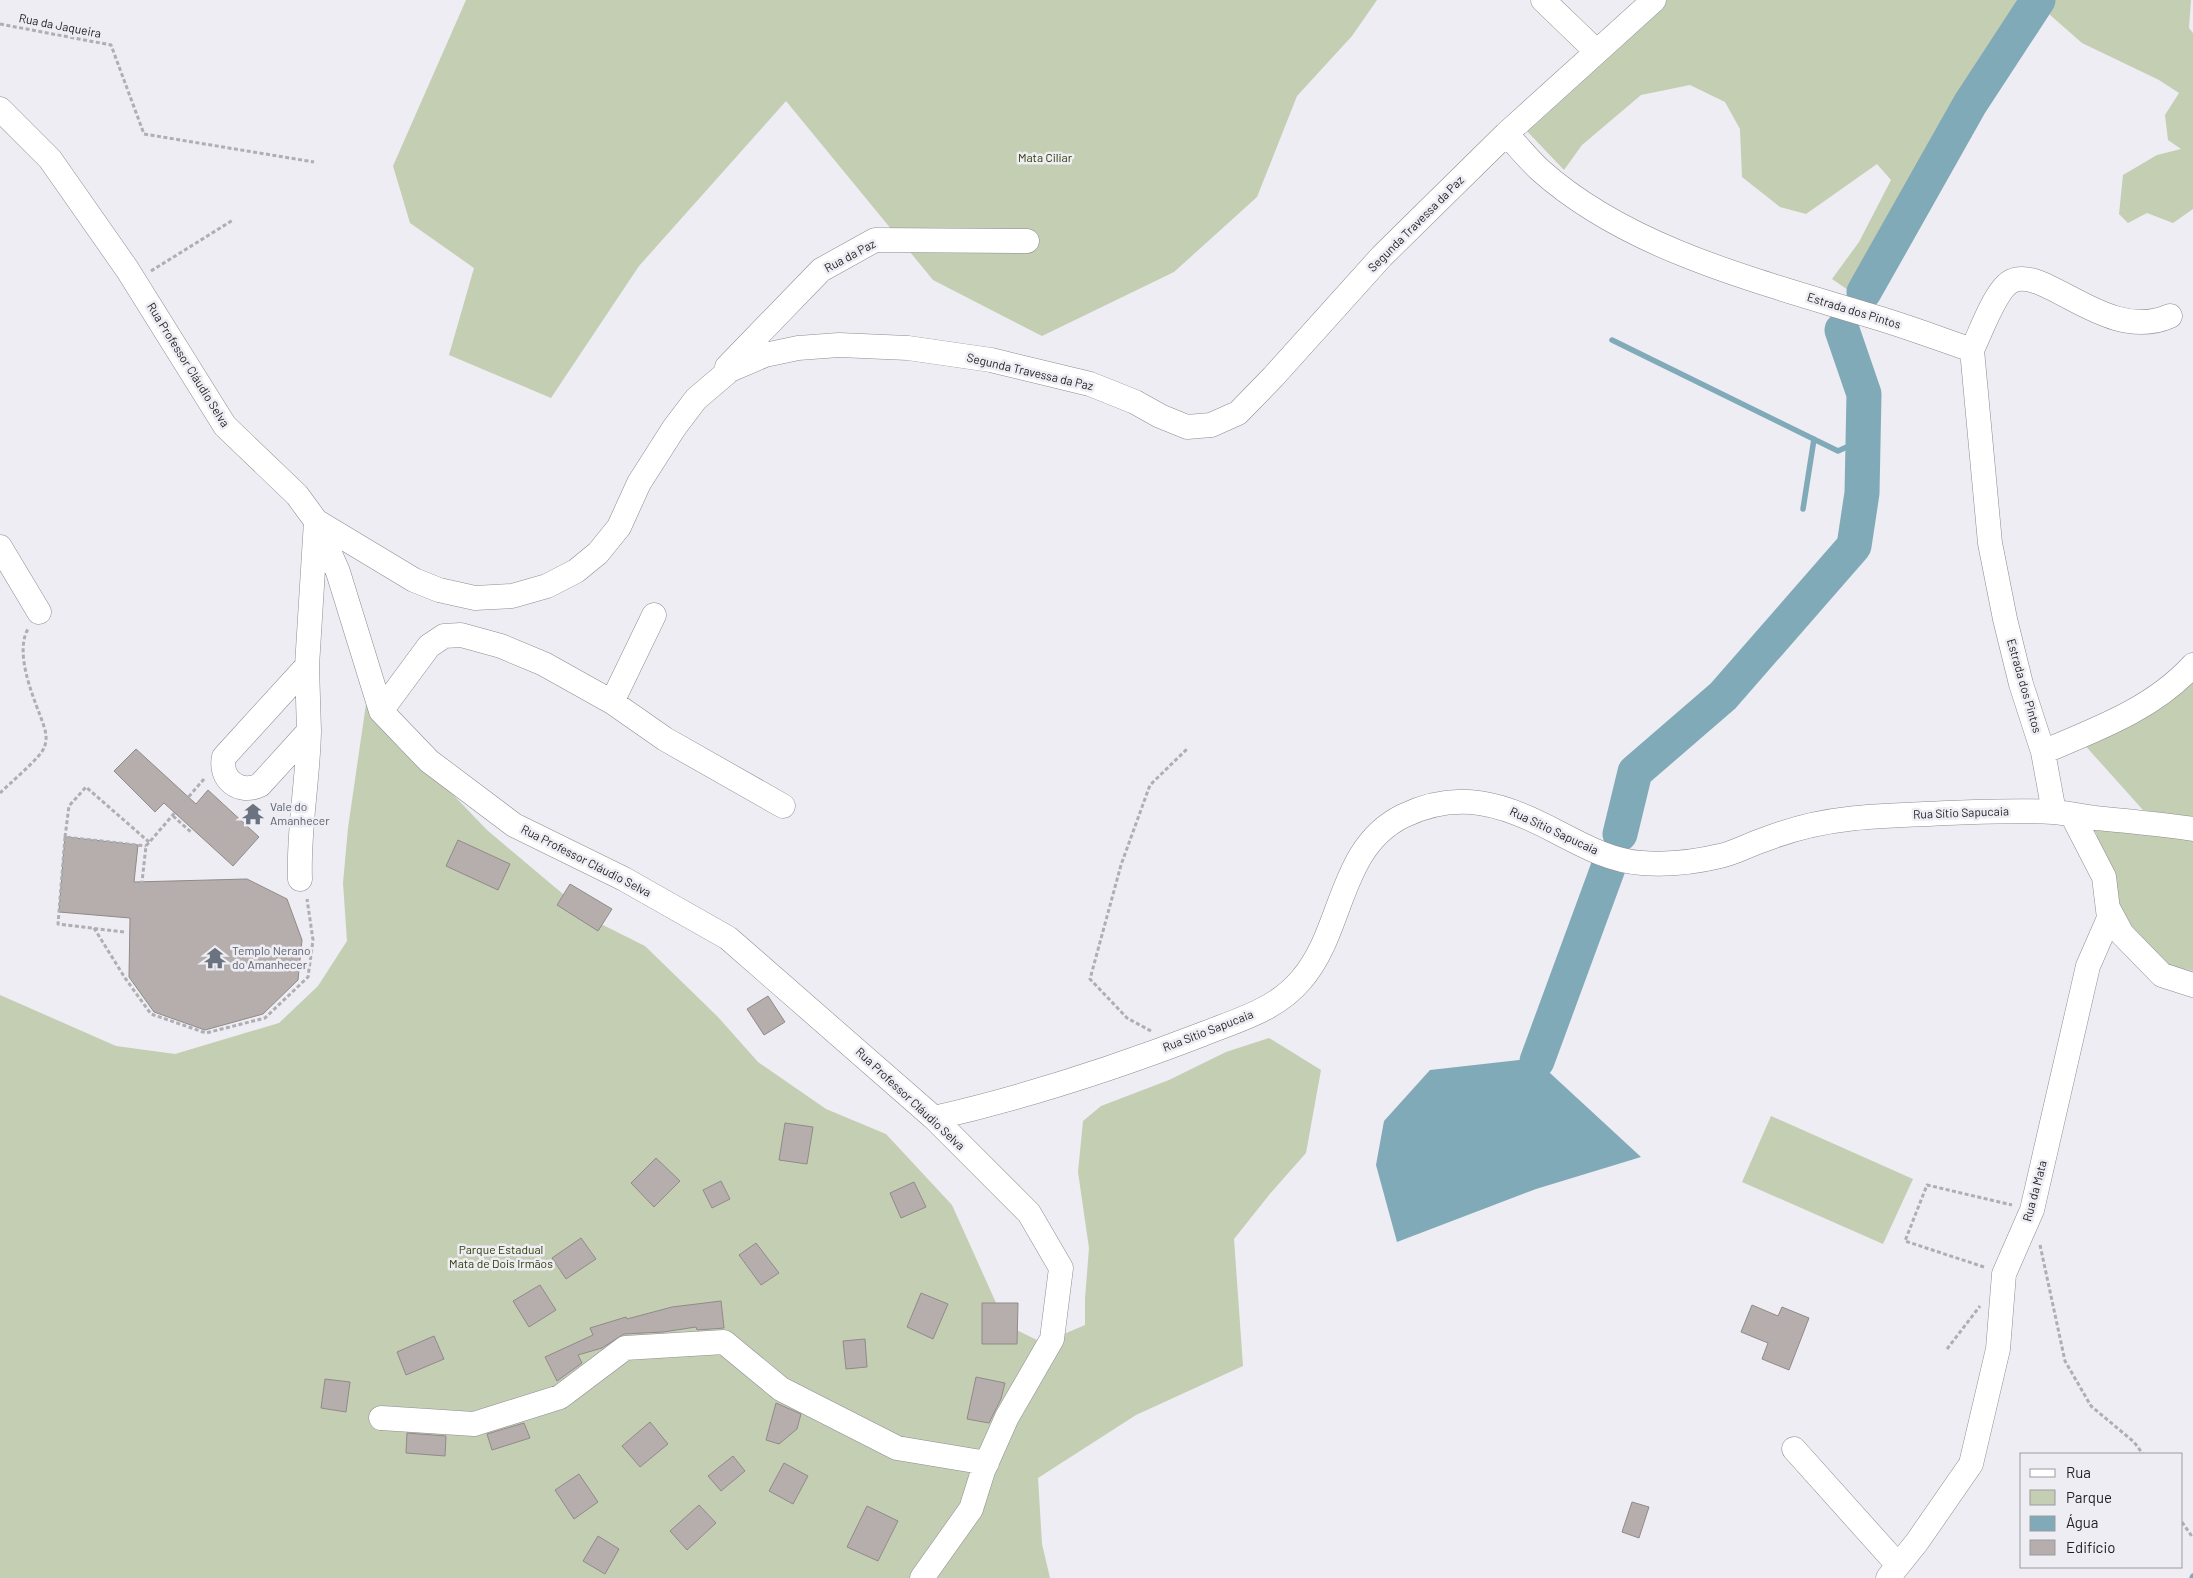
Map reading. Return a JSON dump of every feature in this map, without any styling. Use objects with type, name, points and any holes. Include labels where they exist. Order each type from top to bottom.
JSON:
[{"type":"street","points":[[1543,0],[1596,51]]},
{"type":"street","points":[[1506,134],[1654,0]]},
{"type":"street","name":"Rua Professor Cláudio Selva","points":[[0,110],[50,159],[135,281],[225,426],[297,495],[316,521],[338,572],[381,710],[429,761],[514,825],[624,879],[728,938],[934,1118],[1029,1213],[1061,1268],[1052,1339],[1007,1417],[987,1463],[971,1509],[922,1578]]},
{"type":"street","name":"Estrada dos Pintos","points":[[1506,134],[1547,176],[1575,197],[1632,232],[1698,261],[1972,350],[1990,543],[2005,619],[2022,684],[2063,814]]},
{"type":"street","name":"Segunda Travessa da Paz","points":[[316,521],[414,580],[439,590],[475,598],[512,596],[547,586],[576,571],[591,559],[619,527],[639,484],[674,428],[696,399],[730,370],[765,355],[798,348],[840,345],[908,348],[991,360],[1090,384],[1135,402],[1160,416],[1187,427],[1211,425],[1238,413],[1382,256],[1506,134]]},
{"type":"street","name":"Rua da Paz","points":[[696,399],[821,270],[875,240],[1027,242]]},
{"type":"street","points":[[1972,350],[2001,292],[2011,281],[2024,278],[2038,282],[2099,314],[2122,321],[2141,324],[2157,322],[2170,316]]},
{"type":"street","points":[[300,879],[300,856],[309,758],[307,666],[316,521]]},
{"type":"street","points":[[0,547],[39,612]]},
{"type":"street","points":[[612,702],[654,615]]},
{"type":"street","points":[[381,710],[429,646],[444,636],[461,635],[501,646],[544,664],[612,702],[665,739],[782,806]]},
{"type":"street","points":[[2043,752],[2114,722],[2153,700],[2184,675],[2193,665]]},
{"type":"street","points":[[307,666],[224,756],[222,764],[226,778],[240,788],[247,789],[260,785],[309,731]]},
{"type":"street","name":"Rua Sítio Sapucaia","points":[[934,1118],[989,1106],[1053,1088],[1175,1045],[1262,1010],[1280,1000],[1300,982],[1316,960],[1356,861],[1376,834],[1401,817],[1432,805],[1464,801],[1500,806],[1546,826],[1596,852],[1640,863],[1675,864],[1723,856],[1791,831],[1847,819],[1987,812],[2063,814]]},
{"type":"street","points":[[2063,814],[2193,829]]},
{"type":"street","name":"Rua da Mata","points":[[1893,1572],[1917,1542],[1971,1464],[1998,1349],[2004,1274],[2032,1210],[2088,966],[2109,918],[2104,877],[2063,814]]},
{"type":"street","points":[[2108,908],[2122,934],[2162,975],[2193,985]]},
{"type":"street","points":[[381,1418],[474,1424],[560,1397],[625,1348],[724,1342],[781,1389],[897,1448],[987,1463]]},
{"type":"street","points":[[1794,1449],[1893,1572]]},
{"type":"path","name":"Rua da Jaqueira","points":[[0,24],[111,45],[144,134],[314,162]]},
{"type":"path","points":[[135,281],[233,220]]},
{"type":"path","points":[[0,792],[43,750],[46,740],[46,728],[35,701],[22,652],[22,641],[39,612]]},
{"type":"path","points":[[1175,1045],[1127,1018],[1090,979],[1121,865],[1150,786],[1187,749]]},
{"type":"path","points":[[141,891],[146,846],[210,773]]},
{"type":"path","points":[[124,932],[58,924],[68,806],[86,787],[149,842]]},
{"type":"path","points":[[173,816],[192,833]]},
{"type":"path","points":[[65,837],[146,846]]},
{"type":"path","points":[[94,928],[125,978],[151,1014],[206,1033],[265,1018],[308,977],[313,940],[307,900],[300,879]]},
{"type":"path","points":[[2004,1274],[1905,1241],[1927,1185],[2032,1210],[2065,1361],[2090,1406],[2134,1442],[2142,1453]]},
{"type":"path","points":[[1947,1349],[1981,1304]]},
{"type":"path","points":[[2183,1523],[2193,1538]]},
{"type":"green space","name":"Mata Ciliar","points":[[466,0],[1377,0],[1352,36],[1297,96],[1257,197],[1174,272],[1042,336],[933,280],[786,101],[639,266],[551,398],[449,355],[474,268],[410,223],[393,166]]},
{"type":"green space","points":[[1667,0],[2191,0],[2189,28],[2193,33],[2193,209],[2173,223],[2147,213],[2128,223],[2119,214],[2123,175],[2157,155],[2181,149],[2168,140],[2165,115],[2179,93],[2159,80],[2082,43],[2041,7],[1965,125],[1866,297],[1851,292],[1832,279],[1859,242],[1891,180],[1877,164],[1806,214],[1780,207],[1742,177],[1740,129],[1725,102],[1690,85],[1641,95],[1582,145],[1564,170],[1525,129]]},
{"type":"green space","points":[[2193,680],[2193,818],[2143,810],[2082,742]]},
{"type":"green space","name":"Parque Estadual Mata de Dois Irmãos","points":[[366,704],[487,830],[595,921],[645,946],[718,1017],[758,1062],[826,1109],[886,1134],[952,1205],[1006,1325],[1043,1343],[1085,1325],[1089,1248],[1078,1172],[1083,1121],[1101,1106],[1169,1080],[1226,1052],[1269,1038],[1321,1070],[1306,1153],[1234,1239],[1243,1366],[1136,1415],[1038,1478],[1042,1544],[1050,1578],[0,1578],[0,995],[116,1046],[175,1054],[279,1023],[318,986],[347,941],[343,883],[348,828]]},
{"type":"green space","points":[[2081,818],[2193,831],[2193,971],[2163,964],[2141,941],[2112,895],[2096,833]]},
{"type":"green space","points":[[1771,1116],[1913,1179],[1883,1244],[1742,1182]]},
{"type":"water","points":[[1519,1060],[1537,1061],[1641,1157],[1536,1189],[1397,1242],[1376,1165],[1384,1121],[1430,1070]]},
{"type":"building","points":[[136,749],[196,804],[208,790],[259,837],[233,866],[164,803],[155,812],[114,771]]},
{"type":"building","name":"Templo Nerano do Amanhecer","points":[[65,837],[138,845],[134,882],[247,879],[287,899],[302,940],[298,980],[263,1014],[205,1030],[154,1012],[129,977],[130,918],[59,912]]},
{"type":"building","points":[[458,840],[510,864],[498,890],[446,866]]},
{"type":"building","points":[[570,884],[612,909],[598,931],[557,905]]},
{"type":"building","points":[[768,996],[785,1022],[764,1035],[747,1009]]},
{"type":"building","points":[[785,1123],[813,1127],[807,1164],[779,1160]]},
{"type":"building","points":[[656,1158],[680,1181],[654,1207],[631,1183]]},
{"type":"building","points":[[721,1181],[730,1199],[712,1208],[703,1190]]},
{"type":"building","points":[[914,1182],[926,1207],[901,1218],[890,1193]]},
{"type":"building","points":[[581,1238],[596,1259],[566,1279],[552,1258]]},
{"type":"building","points":[[756,1243],[779,1273],[761,1285],[739,1255]]},
{"type":"building","points":[[540,1285],[556,1310],[529,1327],[513,1301]]},
{"type":"building","points":[[921,1293],[948,1304],[933,1339],[907,1327]]},
{"type":"building","points":[[721,1301],[724,1328],[697,1330],[696,1327],[663,1332],[624,1334],[602,1348],[578,1355],[582,1363],[557,1381],[545,1357],[593,1335],[590,1328],[626,1317],[627,1319],[672,1307]]},
{"type":"building","points":[[982,1303],[1018,1303],[1017,1344],[982,1344]]},
{"type":"building","points":[[1752,1305],[1778,1316],[1782,1307],[1809,1318],[1789,1370],[1762,1359],[1768,1343],[1741,1332]]},
{"type":"building","points":[[434,1336],[444,1359],[406,1375],[397,1352]]},
{"type":"building","points":[[865,1339],[867,1367],[846,1369],[843,1341]]},
{"type":"building","points":[[976,1377],[1005,1383],[1001,1399],[989,1423],[967,1419]]},
{"type":"building","points":[[325,1379],[350,1382],[346,1412],[321,1408]]},
{"type":"building","points":[[776,1403],[801,1414],[797,1429],[779,1444],[766,1440]]},
{"type":"building","points":[[650,1422],[668,1444],[640,1467],[622,1446]]},
{"type":"building","points":[[524,1423],[530,1438],[492,1450],[487,1434]]},
{"type":"building","points":[[407,1433],[446,1436],[445,1456],[406,1453]]},
{"type":"building","points":[[733,1456],[745,1471],[721,1491],[708,1476]]},
{"type":"building","points":[[784,1463],[808,1476],[793,1504],[769,1491]]},
{"type":"building","points":[[579,1474],[598,1502],[574,1519],[555,1490]]},
{"type":"building","points":[[1632,1502],[1649,1507],[1639,1538],[1622,1532]]},
{"type":"building","points":[[699,1505],[716,1523],[687,1550],[670,1531]]},
{"type":"building","points":[[867,1506],[898,1521],[878,1561],[847,1547]]},
{"type":"building","points":[[598,1536],[619,1549],[605,1574],[583,1561]]},
{"type":"waterway","points":[[1864,292],[1970,104],[2038,0]]},
{"type":"waterway","points":[[1620,834],[1635,772],[1723,696],[1854,546],[1862,493],[1864,394],[1842,330]]},
{"type":"waterway","points":[[1612,340],[1838,451],[1862,440]]},
{"type":"waterway","points":[[1803,509],[1814,439]]},
{"type":"waterway","points":[[1537,1061],[1608,868]]},
{"type":"place","name":"Vale do Amanhecer","points":[[253,814]]},
{"type":"place","name":"Templo Nerano do Amanhecer","points":[[215,958]]}]
